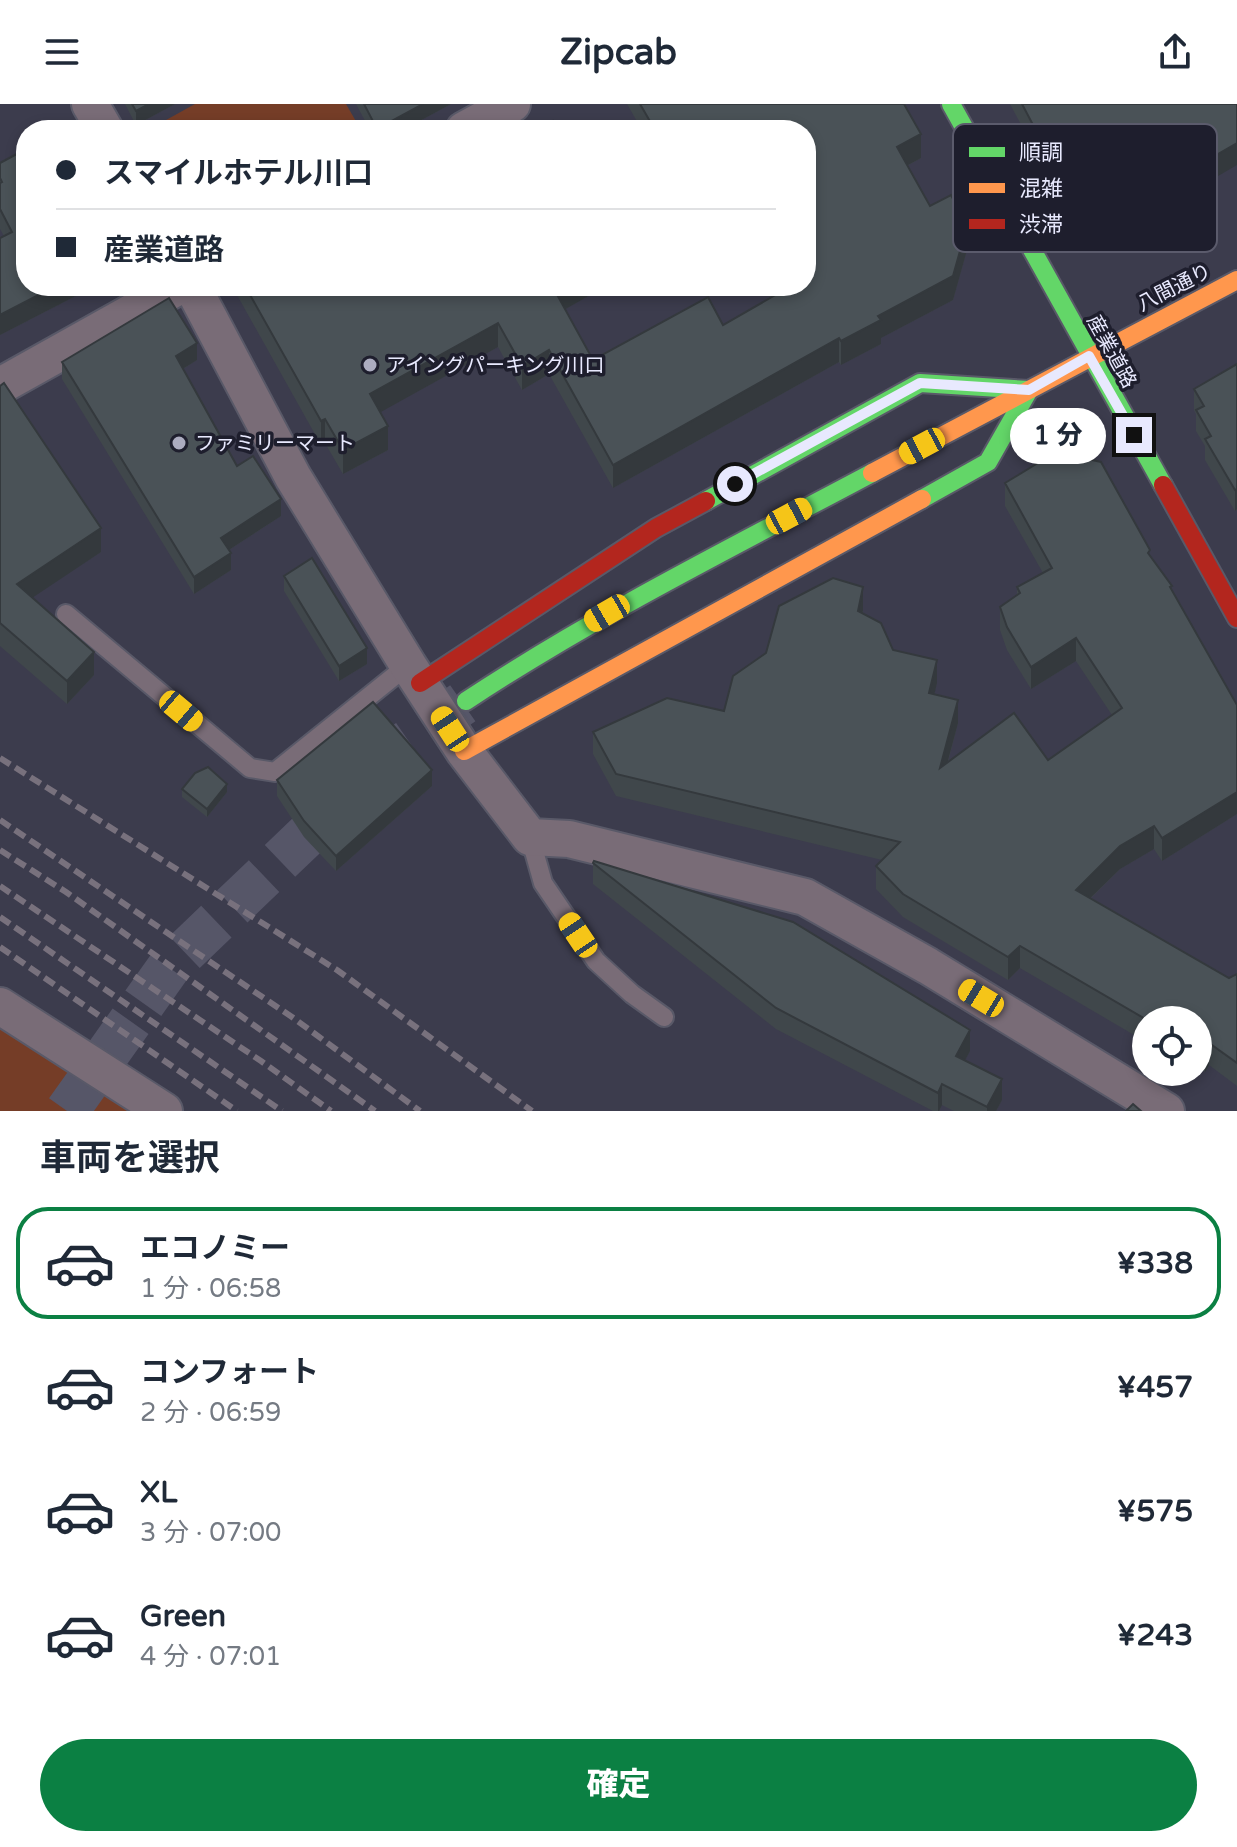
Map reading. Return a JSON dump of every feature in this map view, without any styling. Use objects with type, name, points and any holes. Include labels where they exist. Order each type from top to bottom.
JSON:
[{"type":"street","points":[[482,120],[512,104]]},
{"type":"street","name":"産業道路","points":[[951,104],[962,124]]},
{"type":"street","name":"産業道路","points":[[1032,252],[1237,618]]},
{"type":"street","name":"八間通り","points":[[466,701],[540,652],[630,601],[1237,280]]},
{"type":"street","points":[[0,386],[161,296]]},
{"type":"street","points":[[197,296],[293,477],[414,674],[464,751],[530,837],[569,839],[805,897],[928,966],[1166,1111]]},
{"type":"street","points":[[414,674],[656,528],[920,383],[1029,390],[988,462],[464,751]]},
{"type":"street","points":[[0,1006],[164,1111]]},
{"type":"lane","points":[[66,614],[250,768],[275,772],[414,674]]},
{"type":"lane","points":[[530,837],[543,883],[596,961],[632,994],[664,1017]]},
{"type":"shaded area","points":[[195,104],[346,104],[355,120],[166,120]]},
{"type":"shaded area","points":[[0,1022],[142,1111],[0,1111]]},
{"type":"building","points":[[132,104],[149,104],[136,111]]},
{"type":"building","points":[[364,104],[423,104],[394,120],[372,120]]},
{"type":"building","points":[[640,104],[904,104],[921,134],[897,147],[930,206],[951,195],[953,199],[953,252],[960,252],[953,276],[878,316],[881,320],[841,341],[839,338],[613,465],[549,350],[522,366],[498,323],[370,394],[388,426],[343,450],[325,419],[321,421],[251,296],[558,296],[593,360],[708,297],[723,325],[774,296],[816,296],[816,120],[649,120]]},
{"type":"building","points":[[1022,104],[1237,104],[1237,143],[1217,155],[1217,124],[1033,124]]},
{"type":"building","points":[[16,154],[16,296],[37,296],[0,315],[0,238],[12,232],[0,209],[0,163]]},
{"type":"building","points":[[169,298],[197,343],[176,356],[237,466],[253,456],[281,499],[221,538],[231,553],[194,577],[62,362]]},
{"type":"building","points":[[1237,364],[1235,490],[1205,439],[1211,436],[1196,410],[1204,406],[1194,389]]},
{"type":"building","points":[[4,383],[101,528],[17,584],[94,652],[67,681],[0,623],[0,386]]},
{"type":"building","points":[[1056,452],[1101,462],[1150,550],[1148,553],[1172,586],[1237,705],[1237,792],[1162,838],[1154,826],[1120,846],[1076,890],[1229,978],[1237,974],[1237,1063],[1212,1045],[1212,1006],[1132,1006],[1132,1011],[1020,946],[1008,957],[903,894],[876,866],[900,842],[616,774],[593,732],[667,698],[724,711],[733,676],[766,653],[779,606],[833,578],[863,587],[858,611],[881,623],[893,650],[937,660],[929,693],[958,700],[940,768],[1014,713],[1048,760],[1122,708],[1076,638],[1031,667],[1007,627],[1000,607],[1020,593],[1017,587],[1052,568],[1005,483]]},
{"type":"building","points":[[312,558],[367,648],[339,666],[284,576]]},
{"type":"building","points":[[373,702],[432,770],[336,856],[304,821],[277,780]]},
{"type":"building","points":[[208,767],[227,784],[207,809],[182,789],[195,773]]},
{"type":"building","points":[[594,861],[793,922],[970,1030],[956,1056],[1002,1079],[987,1107],[942,1084],[938,1093],[776,1008]]},
{"type":"building","points":[[1133,1104],[1141,1111],[1126,1111]]},
{"type":"tunnel","points":[[67,1111],[169,967],[396,750],[466,701]]},
{"type":"railway","points":[[0,758],[337,970],[532,1111]]},
{"type":"railway","points":[[0,820],[292,1017],[420,1111]]},
{"type":"railway","points":[[0,850],[66,892],[375,1111]]},
{"type":"railway","points":[[0,886],[331,1111]]},
{"type":"railway","points":[[0,917],[282,1111]]},
{"type":"railway","points":[[0,947],[237,1111]]},
{"type":"traffic: fast","points":[[951,104],[962,124]]},
{"type":"traffic: fast","points":[[1033,252],[1163,485]]},
{"type":"traffic: fast","points":[[706,501],[920,383],[1029,390],[988,462],[922,499]]},
{"type":"traffic: fast","points":[[466,701],[615,610],[872,473]]},
{"type":"traffic: slow","points":[[872,473],[1237,280]]},
{"type":"traffic: slow","points":[[464,751],[922,499]]},
{"type":"traffic: jam","points":[[1163,485],[1237,618]]},
{"type":"traffic: jam","points":[[420,683],[656,528],[706,501]]},
{"type":"place","name":"アイングパーキング川口","points":[[370,365]]},
{"type":"place","name":"ファミリーマート","points":[[179,443]]},
{"type":"route","points":[[735,484],[920,383],[1029,390],[1089,356],[1134,435]]}]
